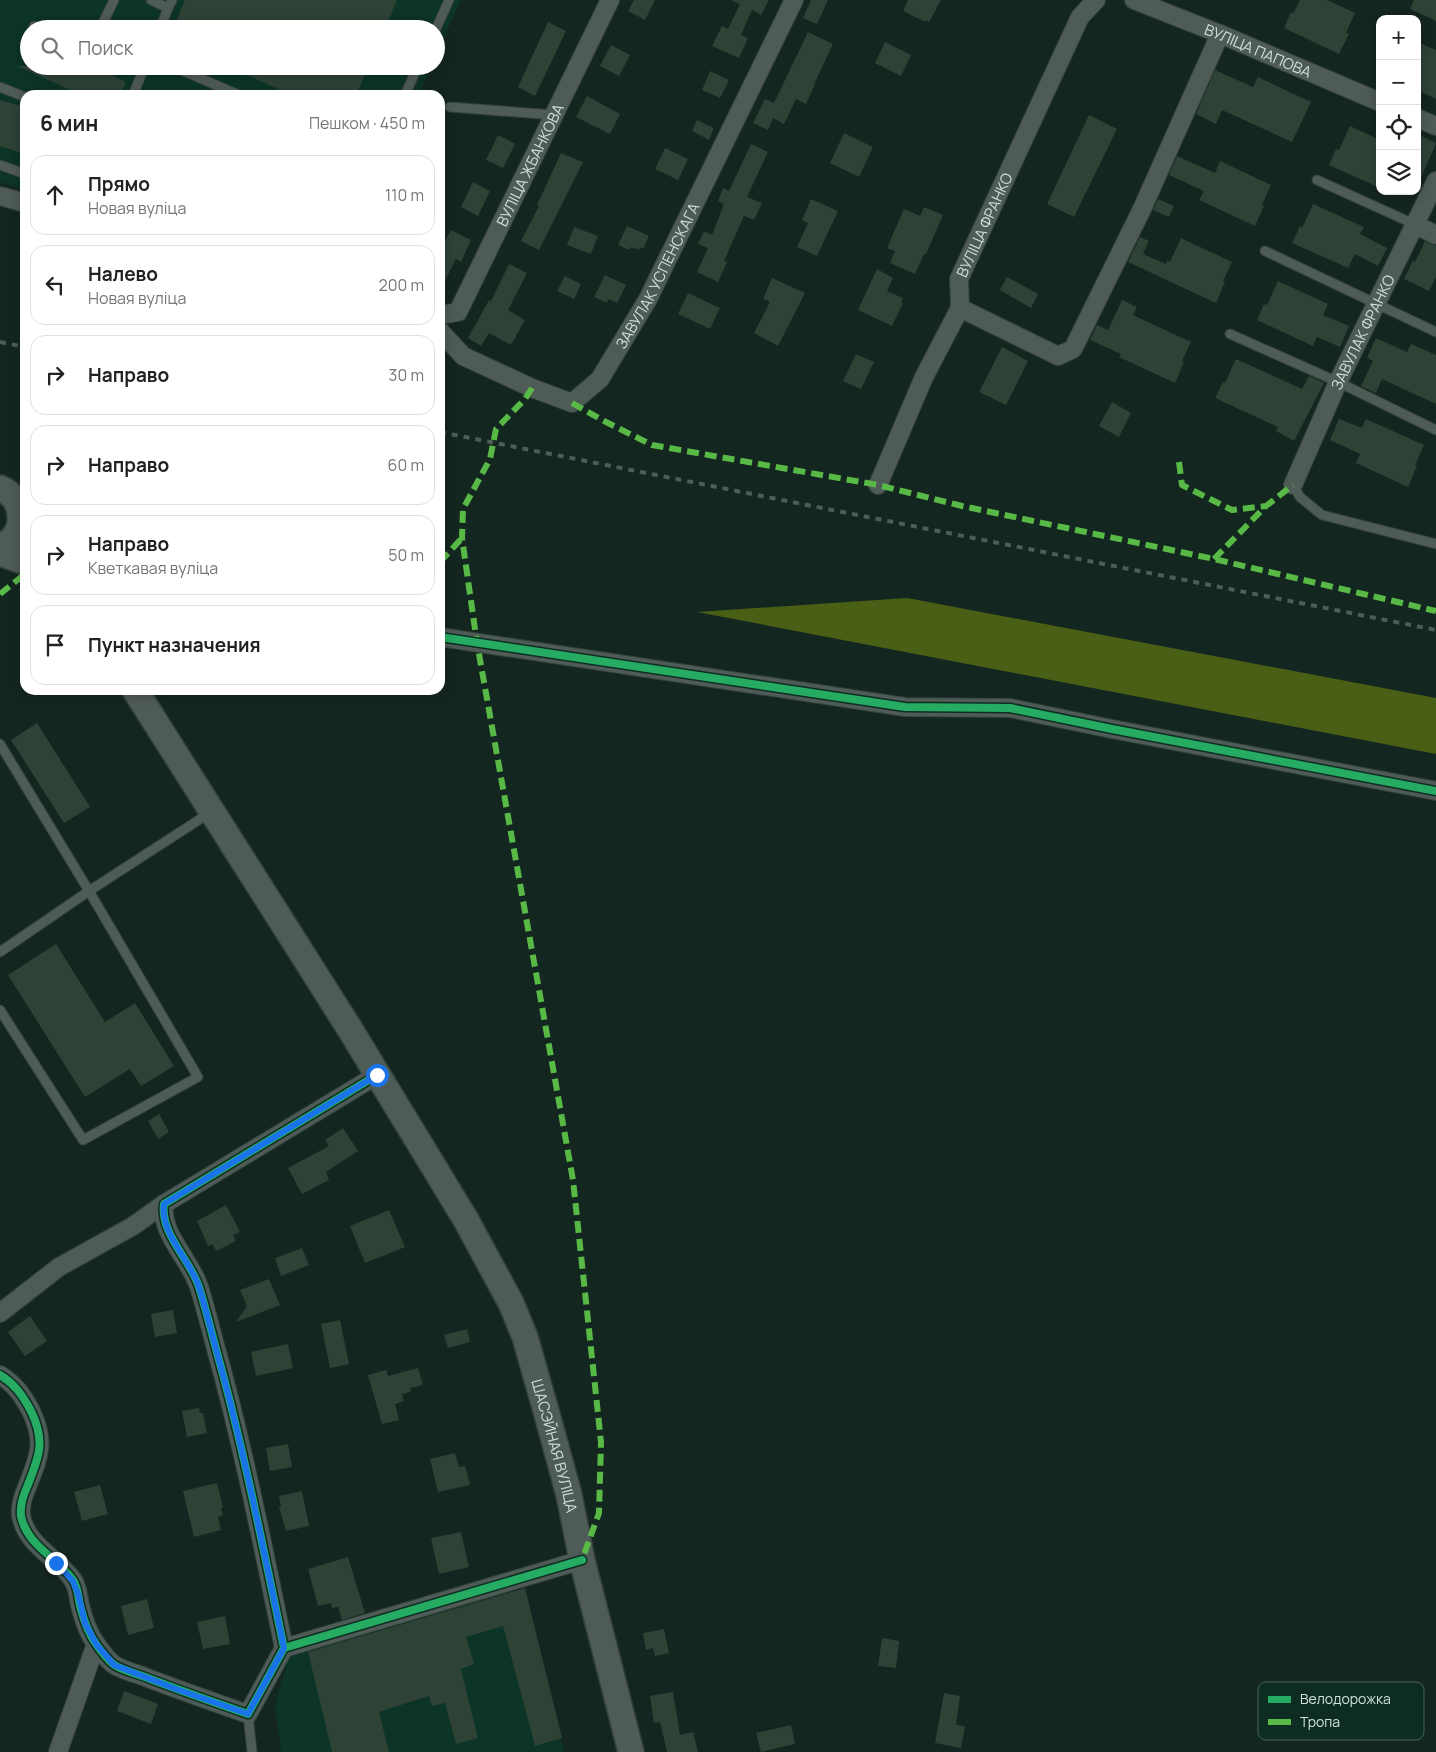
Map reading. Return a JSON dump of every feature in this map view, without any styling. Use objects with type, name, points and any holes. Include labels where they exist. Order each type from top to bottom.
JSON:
[{"type":"main road","points":[[0,475],[20,513]]},
{"type":"main road","points":[[0,547],[12,540],[18,530],[20,520]]},
{"type":"main road","points":[[0,553],[20,560]]},
{"type":"main road","name":"ШАСЭЙНАЯ ВУЛІЦА","points":[[138,695],[287,929],[429,1159],[466,1220],[512,1303],[525,1337],[568,1495],[582,1560],[631,1752]]},
{"type":"street","name":"ВУЛІЦА ЖБАНКОВА","points":[[445,314],[458,312],[610,0]]},
{"type":"street","name":"ЗАВУЛАК УСПЕНСКАГА","points":[[445,336],[463,356],[532,388],[572,403],[600,379],[648,299],[794,0]]},
{"type":"street","name":"ВУЛІЦА ФРАНКО","points":[[878,485],[924,377],[960,308],[959,279],[1080,17],[1096,0]]},
{"type":"street","name":"ВУЛІЦА ПАПОВА","points":[[1134,0],[1220,34],[1376,100]]},
{"type":"street","points":[[960,308],[1058,356],[1073,349],[1142,209],[1220,34]]},
{"type":"street","points":[[1421,120],[1436,126]]},
{"type":"street","name":"ЗАВУЛАК ФРАНКО","points":[[1293,485],[1338,382],[1436,181]]},
{"type":"street","points":[[0,196],[20,202]]},
{"type":"street","points":[[1414,224],[1436,235]]},
{"type":"street","points":[[445,638],[906,707],[1010,708],[1436,790]]},
{"type":"street","points":[[0,1313],[59,1267],[133,1226],[164,1204],[377,1075]]},
{"type":"street","points":[[0,1375],[10,1381],[22,1394],[39,1429],[41,1441],[24,1494],[21,1516],[28,1533],[43,1552],[73,1581],[85,1623],[96,1644],[114,1665],[248,1714],[284,1648],[253,1498],[227,1389],[198,1286],[191,1267],[169,1231],[164,1218],[164,1204]]},
{"type":"street","points":[[284,1648],[582,1560]]},
{"type":"street","points":[[58,1752],[96,1644]]},
{"type":"lane","points":[[104,20],[114,0]]},
{"type":"lane","points":[[151,0],[170,4],[164,20]]},
{"type":"lane","points":[[440,20],[449,0]]},
{"type":"lane","points":[[135,90],[141,75]]},
{"type":"lane","points":[[193,75],[227,90]]},
{"type":"lane","points":[[407,90],[414,75]]},
{"type":"lane","points":[[0,88],[20,95]]},
{"type":"lane","points":[[450,107],[555,115]]},
{"type":"lane","points":[[0,166],[20,172]]},
{"type":"lane","points":[[1317,180],[1414,224]]},
{"type":"lane","points":[[1264,251],[1436,332]]},
{"type":"lane","points":[[1230,334],[1338,382],[1436,430]]},
{"type":"lane","points":[[1293,485],[1300,497],[1322,515],[1436,544]]},
{"type":"lane","points":[[0,744],[198,1078],[83,1140],[0,1010]]},
{"type":"lane","points":[[0,952],[212,812]]},
{"type":"lane","points":[[248,1714],[252,1752]]},
{"type":"shaded area","points":[[0,0],[461,0],[445,36],[445,20],[20,20],[20,75],[428,75],[420,90],[20,90],[20,188],[0,182]]},
{"type":"shaded area","points":[[523,1589],[564,1752],[281,1752],[275,1706],[291,1649]]},
{"type":"green space","points":[[907,598],[1436,698],[1436,754],[697,612]]},
{"type":"building","points":[[185,0],[397,0],[389,20],[177,20]]},
{"type":"building","points":[[634,0],[655,0],[645,20],[628,11]]},
{"type":"building","points":[[731,0],[769,0],[761,15],[752,10],[741,35],[748,38],[739,58],[712,46],[722,26],[728,29],[740,4]]},
{"type":"building","points":[[811,0],[828,0],[817,24],[803,18]]},
{"type":"building","points":[[908,0],[941,0],[929,22],[926,20],[925,22],[903,11]]},
{"type":"building","points":[[1300,0],[1327,0],[1355,13],[1346,33],[1349,34],[1339,54],[1284,28],[1291,12],[1293,14]]},
{"type":"building","points":[[1414,0],[1436,0],[1436,21],[1410,9]]},
{"type":"building","points":[[548,22],[566,31],[535,96],[518,87]]},
{"type":"building","points":[[808,32],[833,44],[806,104],[796,99],[784,124],[773,118],[768,130],[753,123],[765,99],[774,103]]},
{"type":"building","points":[[885,42],[911,55],[901,76],[875,63]]},
{"type":"building","points":[[1421,44],[1436,50],[1436,99],[1421,92]]},
{"type":"building","points":[[611,45],[630,55],[619,76],[600,66]]},
{"type":"building","points":[[1215,70],[1253,87],[1258,77],[1311,102],[1292,142],[1222,110],[1216,124],[1196,114]]},
{"type":"building","points":[[710,71],[729,80],[720,98],[702,90]]},
{"type":"building","points":[[37,75],[111,75],[126,82],[122,90],[71,90]]},
{"type":"building","points":[[246,75],[365,75],[358,90],[281,90]]},
{"type":"building","points":[[587,96],[620,114],[610,134],[576,117]]},
{"type":"building","points":[[0,100],[20,106],[20,152],[0,146]]},
{"type":"building","points":[[1089,115],[1117,129],[1074,217],[1047,204]]},
{"type":"building","points":[[697,120],[714,128],[709,140],[692,131]]},
{"type":"building","points":[[1350,126],[1376,138],[1376,186],[1329,165],[1336,149],[1339,150]]},
{"type":"building","points":[[844,133],[873,147],[859,177],[830,163]]},
{"type":"building","points":[[498,135],[515,144],[503,168],[486,160]]},
{"type":"building","points":[[1421,136],[1436,143],[1421,178]]},
{"type":"building","points":[[751,144],[768,152],[747,197],[762,203],[754,220],[744,216],[724,261],[727,262],[718,282],[697,272],[708,248],[698,244],[704,231],[712,235],[724,204],[718,201],[723,188],[729,191]]},
{"type":"building","points":[[665,148],[688,159],[678,180],[655,169]]},
{"type":"building","points":[[561,153],[583,162],[539,250],[521,241],[539,206],[537,205]]},
{"type":"building","points":[[1177,156],[1215,173],[1220,161],[1271,185],[1255,226],[1199,200],[1204,191],[1169,175]]},
{"type":"building","points":[[473,182],[490,191],[478,216],[461,207]]},
{"type":"building","points":[[811,199],[838,211],[817,256],[797,247],[808,223],[802,220]]},
{"type":"building","points":[[1158,199],[1174,206],[1169,217],[1153,210]]},
{"type":"building","points":[[1313,204],[1364,227],[1360,234],[1387,248],[1378,266],[1355,254],[1348,268],[1292,243],[1300,226],[1302,228]]},
{"type":"building","points":[[924,207],[943,215],[915,274],[890,263],[895,251],[887,248],[904,209],[920,216]]},
{"type":"building","points":[[627,226],[649,236],[643,249],[640,247],[639,250],[631,247],[629,250],[618,245]]},
{"type":"building","points":[[574,227],[598,236],[591,254],[567,245]]},
{"type":"building","points":[[451,230],[471,240],[461,262],[456,259],[445,281],[445,241]]},
{"type":"building","points":[[1140,237],[1149,241],[1143,254],[1166,264],[1167,261],[1170,262],[1181,238],[1232,262],[1216,303],[1128,262]]},
{"type":"building","points":[[1425,241],[1436,246],[1436,277],[1429,291],[1404,279]]},
{"type":"building","points":[[509,264],[527,273],[508,310],[525,320],[511,345],[489,333],[481,346],[468,338],[489,300],[491,301]]},
{"type":"building","points":[[877,269],[893,278],[887,291],[903,298],[901,303],[903,303],[892,326],[858,310]]},
{"type":"building","points":[[605,275],[626,285],[617,303],[608,299],[607,303],[594,297]]},
{"type":"building","points":[[565,276],[581,284],[574,299],[557,291]]},
{"type":"building","points":[[1007,277],[1038,294],[1031,308],[1000,290]]},
{"type":"building","points":[[772,278],[805,293],[778,346],[754,333],[770,302],[763,299]]},
{"type":"building","points":[[1278,281],[1328,304],[1323,315],[1349,326],[1340,347],[1317,337],[1313,346],[1257,320],[1264,304],[1267,305]]},
{"type":"building","points":[[688,293],[720,308],[710,329],[678,314]]},
{"type":"building","points":[[1122,300],[1137,307],[1133,315],[1191,342],[1175,383],[1119,357],[1121,354],[1090,340],[1097,325],[1108,330]]},
{"type":"building","points":[[1376,338],[1407,352],[1411,344],[1436,355],[1436,404],[1382,379],[1376,393],[1361,386],[1373,361],[1367,358]]},
{"type":"building","points":[[1002,347],[1028,361],[1006,405],[979,392]]},
{"type":"building","points":[[856,354],[874,362],[861,389],[843,381]]},
{"type":"building","points":[[1236,359],[1302,389],[1309,376],[1324,383],[1294,441],[1276,431],[1278,427],[1215,398],[1223,382],[1225,383]]},
{"type":"building","points":[[1112,402],[1131,413],[1119,437],[1099,426]]},
{"type":"building","points":[[1339,419],[1362,428],[1366,419],[1424,445],[1408,487],[1356,463],[1360,454],[1330,440]]},
{"type":"building","points":[[37,723],[90,807],[64,823],[11,740]]},
{"type":"building","points":[[56,944],[105,1022],[135,1003],[174,1066],[141,1086],[130,1069],[85,1097],[8,975]]},
{"type":"building","points":[[159,1114],[169,1132],[158,1139],[148,1121]]},
{"type":"building","points":[[343,1128],[358,1151],[326,1172],[329,1180],[302,1194],[288,1168],[329,1146],[325,1140]]},
{"type":"building","points":[[226,1205],[240,1232],[233,1235],[236,1241],[216,1251],[213,1244],[208,1246],[197,1221]]},
{"type":"building","points":[[389,1210],[405,1247],[365,1263],[350,1226]]},
{"type":"building","points":[[302,1248],[309,1265],[281,1276],[275,1258]]},
{"type":"building","points":[[269,1279],[280,1305],[236,1322],[247,1306],[240,1290]]},
{"type":"building","points":[[173,1310],[177,1333],[155,1337],[151,1314]]},
{"type":"building","points":[[30,1316],[47,1341],[25,1356],[8,1332]]},
{"type":"building","points":[[340,1320],[349,1364],[330,1368],[321,1324]]},
{"type":"building","points":[[467,1329],[470,1342],[448,1348],[444,1335]]},
{"type":"building","points":[[288,1344],[293,1368],[256,1376],[251,1352]]},
{"type":"building","points":[[418,1368],[423,1385],[410,1388],[411,1392],[402,1394],[404,1401],[395,1404],[399,1420],[382,1424],[368,1375],[386,1370],[388,1376]]},
{"type":"building","points":[[199,1408],[200,1413],[203,1413],[207,1433],[187,1437],[182,1411]]},
{"type":"building","points":[[288,1444],[292,1467],[270,1471],[266,1448]]},
{"type":"building","points":[[455,1453],[459,1467],[465,1466],[470,1485],[438,1492],[430,1459]]},
{"type":"building","points":[[217,1483],[223,1508],[221,1508],[223,1515],[218,1517],[221,1530],[194,1537],[183,1491]]},
{"type":"building","points":[[100,1485],[108,1514],[82,1521],[74,1492]]},
{"type":"building","points":[[302,1491],[309,1526],[286,1531],[279,1507],[281,1506],[279,1496]]},
{"type":"building","points":[[461,1532],[469,1567],[439,1574],[431,1538]]},
{"type":"building","points":[[348,1557],[365,1613],[342,1620],[338,1607],[332,1608],[331,1603],[318,1606],[308,1569]]},
{"type":"building","points":[[525,1588],[562,1738],[535,1746],[503,1626],[466,1637],[474,1664],[461,1669],[478,1738],[456,1744],[445,1703],[432,1706],[429,1696],[379,1712],[389,1752],[332,1752],[308,1652]]},
{"type":"building","points":[[147,1599],[154,1628],[128,1635],[121,1606]]},
{"type":"building","points":[[225,1616],[230,1644],[203,1649],[197,1622]]},
{"type":"building","points":[[664,1629],[669,1653],[655,1656],[653,1648],[646,1650],[643,1633]]},
{"type":"building","points":[[882,1638],[899,1641],[896,1668],[878,1666]]},
{"type":"building","points":[[124,1691],[158,1704],[151,1724],[117,1711]]},
{"type":"building","points":[[673,1692],[680,1735],[693,1732],[698,1752],[667,1752],[660,1722],[654,1723],[650,1696]]},
{"type":"building","points":[[944,1693],[960,1696],[956,1725],[965,1726],[961,1748],[935,1743]]},
{"type":"building","points":[[791,1725],[795,1744],[761,1752],[756,1733]]},
{"type":"railway","points":[[0,342],[20,346]]},
{"type":"railway","points":[[445,433],[1436,630]]},
{"type":"marked path","points":[[532,388],[525,399],[496,429],[490,459],[463,509],[462,538],[477,643],[573,1180],[601,1442],[599,1513],[582,1560]]},
{"type":"marked path","points":[[572,403],[652,445],[878,485],[962,506],[1214,559],[1436,611]]},
{"type":"marked path","points":[[1179,462],[1182,485],[1232,510],[1266,506]]},
{"type":"marked path","points":[[1214,559],[1266,506],[1293,485]]},
{"type":"marked path","points":[[445,557],[462,538]]},
{"type":"marked path","points":[[0,594],[20,578]]},
{"type":"cycle path","points":[[445,638],[905,707],[1010,708],[1436,791]]},
{"type":"cycle path","points":[[284,1648],[244,1458],[207,1316],[195,1277],[167,1226],[164,1204],[377,1075]]},
{"type":"cycle path","points":[[0,1375],[10,1382],[22,1395],[36,1422],[38,1432],[39,1449],[35,1467],[21,1505],[21,1516],[24,1526],[36,1544],[67,1572],[73,1580],[85,1623],[98,1647],[113,1664],[120,1668],[248,1714],[284,1648],[582,1560]]},
{"type":"route","points":[[56,1563],[73,1581],[85,1623],[96,1644],[114,1665],[248,1714],[284,1648],[253,1498],[227,1389],[198,1286],[191,1267],[169,1231],[164,1218],[164,1204],[377,1075]]}]
